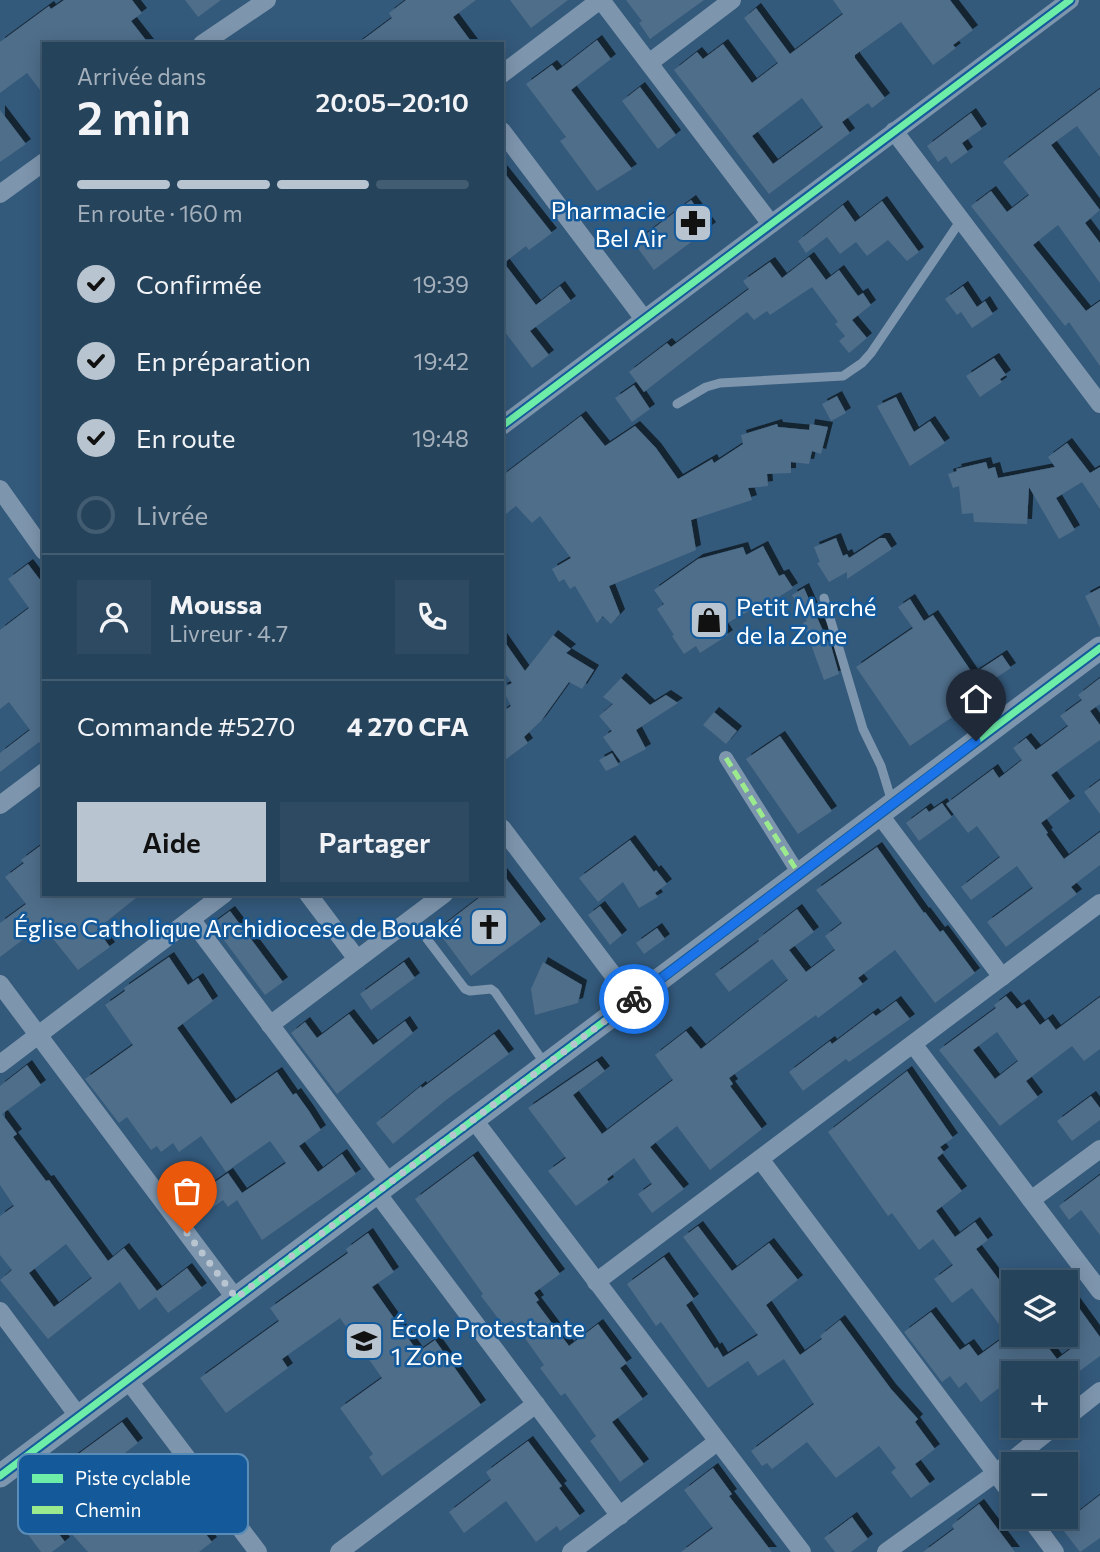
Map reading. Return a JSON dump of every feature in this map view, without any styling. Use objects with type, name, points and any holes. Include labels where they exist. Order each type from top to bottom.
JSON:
[{"type":"street","points":[[205,42],[267,0]]},
{"type":"street","points":[[504,73],[601,0],[771,224]]},
{"type":"street","points":[[649,63],[732,0]]},
{"type":"street","points":[[504,424],[1070,0]]},
{"type":"street","points":[[894,131],[1100,404]]},
{"type":"street","points":[[504,134],[644,319]]},
{"type":"street","points":[[0,194],[42,163]]},
{"type":"street","points":[[0,489],[37,528]]},
{"type":"street","points":[[29,1454],[1100,648]]},
{"type":"street","points":[[726,758],[799,874]]},
{"type":"street","points":[[0,805],[42,774]]},
{"type":"street","points":[[886,809],[1002,977]]},
{"type":"street","points":[[506,840],[632,1000]]},
{"type":"street","points":[[0,1063],[221,896]]},
{"type":"street","points":[[310,896],[357,959]]},
{"type":"street","points":[[270,1025],[441,896]]},
{"type":"street","points":[[596,1282],[1100,904]]},
{"type":"street","points":[[191,919],[270,1025],[536,1404],[620,1516]]},
{"type":"street","points":[[0,985],[236,1298]]},
{"type":"street","points":[[914,1044],[1100,1291]]},
{"type":"street","points":[[474,1119],[802,1552]]},
{"type":"street","points":[[1031,1200],[1100,1149]]},
{"type":"street","points":[[760,1159],[1001,1480]]},
{"type":"street","points":[[0,1311],[79,1417]]},
{"type":"street","points":[[128,1380],[181,1454]]},
{"type":"street","points":[[1078,1408],[1100,1391]]},
{"type":"street","points":[[339,1552],[536,1404]]},
{"type":"street","points":[[886,1552],[1040,1438]]},
{"type":"street","points":[[571,1552],[717,1442]]},
{"type":"street","points":[[0,1476],[18,1463]]},
{"type":"street","points":[[1038,1529],[1055,1552]]},
{"type":"street","points":[[238,1534],[249,1549]]},
{"type":"lane","points":[[677,404],[706,387],[720,383],[842,376],[862,363],[871,353],[961,220]]},
{"type":"lane","points":[[824,598],[863,729],[878,761],[886,809]]},
{"type":"lane","points":[[427,939],[465,989],[491,989],[495,992],[545,1065]]},
{"type":"building","points":[[64,0],[132,0],[142,13],[131,21],[147,42],[42,42],[42,92],[27,73],[0,93],[0,42],[49,6],[51,9]]},
{"type":"building","points":[[185,0],[221,0],[198,17]]},
{"type":"building","points":[[406,0],[476,0],[453,17],[472,42],[360,42],[392,18],[389,13]]},
{"type":"building","points":[[510,0],[568,0],[531,28]]},
{"type":"building","points":[[626,0],[704,0],[650,39],[639,23],[642,21]]},
{"type":"building","points":[[833,0],[950,0],[973,30],[953,45],[956,48],[933,65],[901,22],[855,55],[885,98],[872,108],[868,103],[842,122],[850,133],[769,194],[674,70],[697,52],[703,59],[723,44],[752,83],[778,63],[744,18],[756,8],[790,54],[843,14]],"holes":[[[802,98],[823,127],[773,164],[752,136]]]},
{"type":"building","points":[[597,40],[611,59],[571,90],[632,169],[597,191],[560,141],[566,137],[526,84],[552,65],[557,71]]},
{"type":"building","points":[[640,87],[676,135],[658,149],[622,101]]},
{"type":"building","points":[[1100,89],[1100,157],[1077,126],[1051,145],[1100,210],[1085,223],[1100,243],[1100,283],[1058,225],[1033,245],[1086,311],[1100,301],[1100,366],[1069,322],[1065,326],[971,206],[991,191],[1007,212],[1029,195],[1003,162]]},
{"type":"building","points":[[0,110],[26,144],[0,162]]},
{"type":"building","points":[[971,113],[982,129],[962,143],[968,152],[951,164],[946,156],[938,162],[927,146]]},
{"type":"building","points":[[504,173],[552,233],[529,250],[526,246],[504,263]]},
{"type":"building","points":[[691,200],[711,227],[654,270],[634,243]]},
{"type":"building","points":[[882,201],[919,252],[907,261],[888,240],[867,256],[856,242],[840,254],[827,237],[806,253],[798,241],[843,205],[855,222]]},
{"type":"building","points":[[809,257],[826,280],[839,270],[858,296],[863,293],[871,305],[852,320],[867,338],[849,353],[839,341],[845,336],[835,324],[838,322],[812,287],[770,315],[767,311],[754,320],[747,312],[644,392],[629,372],[667,343],[671,347],[749,289],[743,281],[770,262],[782,278]]},
{"type":"building","points":[[504,263],[536,305],[560,286],[571,301],[530,331],[549,355],[532,368],[504,331]]},
{"type":"building","points":[[963,286],[977,307],[985,301],[993,314],[972,328],[961,312],[957,315],[945,299]]},
{"type":"building","points":[[994,358],[1006,375],[1000,379],[1002,382],[980,397],[966,376]]},
{"type":"building","points":[[634,385],[650,409],[632,422],[615,398]]},
{"type":"building","points":[[837,396],[846,413],[831,421],[822,404]]},
{"type":"building","points":[[896,397],[914,432],[930,421],[945,443],[910,466],[877,406]]},
{"type":"building","points":[[581,416],[605,446],[635,426],[656,448],[678,479],[712,459],[714,463],[743,444],[741,435],[777,424],[778,427],[809,430],[810,424],[828,427],[821,454],[812,451],[809,464],[791,462],[791,473],[767,474],[768,486],[748,488],[752,500],[691,520],[696,550],[609,586],[620,614],[611,624],[603,616],[597,623],[575,586],[570,589],[564,579],[559,582],[552,569],[571,558],[540,516],[532,523],[516,506],[504,515],[504,474]]},
{"type":"building","points":[[1067,443],[1090,473],[1100,467],[1100,509],[1082,482],[1056,498],[1075,530],[1059,539],[1029,487],[1027,524],[974,522],[973,513],[962,514],[959,486],[953,488],[948,474],[957,471],[956,469],[986,462],[988,469],[995,467],[998,478],[1055,467],[1048,457]]},
{"type":"building","points":[[836,538],[843,556],[847,554],[849,558],[880,538],[885,538],[892,549],[847,579],[847,572],[829,582],[817,563],[820,562],[814,547]]},
{"type":"building","points":[[763,546],[779,576],[784,574],[793,588],[764,606],[763,603],[722,626],[728,635],[700,653],[696,646],[684,654],[657,609],[664,604],[654,590],[698,559],[743,547],[746,555]]},
{"type":"building","points":[[28,564],[42,582],[42,746],[39,742],[0,772],[0,753],[30,730],[9,702],[0,709],[0,630],[29,608],[8,579]]},
{"type":"building","points":[[804,588],[830,642],[839,674],[824,680],[803,623],[807,621],[792,595]]},
{"type":"building","points":[[1100,588],[1100,628],[1085,596]]},
{"type":"building","points":[[910,599],[924,621],[933,615],[973,674],[1002,655],[1011,668],[982,687],[986,694],[910,746],[856,667],[913,628],[898,607]]},
{"type":"building","points":[[553,635],[571,649],[566,653],[594,670],[582,689],[569,682],[541,721],[524,737],[528,743],[504,761],[504,711],[511,706],[504,687],[512,683],[504,672],[504,641],[525,671]]},
{"type":"building","points":[[621,678],[650,705],[666,695],[678,703],[636,730],[646,749],[621,762],[603,737],[612,731],[599,716],[613,704],[603,697]]},
{"type":"building","points":[[1100,678],[1100,704],[1090,711],[1100,725],[1100,740],[1051,775],[1070,801],[1041,823],[1064,859],[1100,832],[1100,865],[1071,887],[1077,894],[1006,947],[987,922],[1033,888],[1017,866],[971,900],[961,887],[1000,857],[977,826],[968,833],[946,804],[993,769],[999,778],[1022,760],[1013,748],[1026,738],[1036,750],[1068,726],[1060,716],[1082,700],[1078,695]]},
{"type":"building","points":[[714,712],[737,731],[726,744],[703,725]]},
{"type":"building","points":[[780,736],[832,811],[798,834],[746,759]]},
{"type":"building","points":[[612,753],[619,765],[606,771],[599,760]]},
{"type":"building","points":[[1100,780],[1100,814],[1084,792]]},
{"type":"building","points":[[942,803],[952,817],[919,841],[906,823],[926,808],[929,812]]},
{"type":"building","points":[[630,840],[654,872],[656,870],[667,884],[655,893],[658,897],[639,908],[623,882],[598,902],[579,878]]},
{"type":"building","points":[[42,844],[42,896],[138,896],[97,929],[110,947],[78,970],[42,925],[0,957],[0,923],[26,904],[5,877],[24,863],[21,860]]},
{"type":"building","points":[[877,847],[924,913],[940,932],[943,930],[975,973],[935,1003],[895,950],[858,978],[863,984],[729,1078],[733,1084],[730,1086],[762,1129],[710,1170],[677,1126],[650,1147],[684,1189],[652,1213],[638,1194],[652,1184],[634,1158],[607,1179],[609,1182],[576,1206],[548,1171],[566,1158],[528,1108],[597,1061],[605,1071],[573,1095],[602,1134],[673,1080],[655,1055],[686,1031],[701,1049],[788,980],[772,959],[729,992],[715,974],[759,941],[758,939],[797,909],[814,932],[789,950],[806,972],[835,950],[825,936],[842,923],[816,890]]},
{"type":"building","name":"Église Catholique Archidiocese de Bouaké","points":[[504,876],[541,924],[471,976],[437,930],[481,896],[504,896]]},
{"type":"building","points":[[600,906],[622,935],[610,945],[588,915]]},
{"type":"building","points":[[230,911],[283,982],[265,995],[212,924]]},
{"type":"building","points":[[657,928],[665,939],[644,954],[636,943]]},
{"type":"building","points":[[169,957],[188,985],[198,978],[213,1001],[177,1028],[231,1104],[277,1072],[293,1095],[296,1093],[321,1130],[299,1146],[318,1172],[342,1154],[356,1174],[262,1240],[237,1200],[228,1207],[223,1200],[199,1217],[187,1201],[228,1173],[242,1193],[286,1163],[270,1141],[226,1172],[201,1136],[179,1152],[173,1143],[161,1152],[157,1146],[151,1150],[127,1117],[119,1123],[85,1079],[133,1045],[105,1005],[125,991],[124,988]]},
{"type":"building","points":[[404,962],[415,978],[371,1010],[360,994]]},
{"type":"building","points":[[543,962],[582,985],[578,1003],[535,1015],[531,989]]},
{"type":"building","points":[[1006,996],[1017,1009],[1024,1004],[1040,1025],[1048,1019],[1056,1030],[1100,997],[1100,1049],[1084,1061],[1072,1046],[1026,1081],[1038,1097],[1000,1126],[939,1050],[996,1008],[994,1005]],"holes":[[[997,1032],[1018,1061],[995,1079],[973,1050]]]},
{"type":"building","points":[[896,1001],[910,1019],[849,1062],[846,1059],[803,1091],[789,1072],[830,1041],[832,1044],[873,1013],[876,1016]]},
{"type":"building","points":[[349,1014],[373,1045],[405,1021],[413,1033],[337,1094],[291,1033],[305,1022],[317,1038]]},
{"type":"building","points":[[494,1034],[509,1054],[446,1100],[393,1144],[376,1123],[421,1086],[422,1088]]},
{"type":"building","points":[[27,1065],[41,1085],[2,1114],[17,1134],[13,1137],[46,1181],[49,1180],[108,1261],[124,1248],[157,1291],[187,1268],[202,1288],[168,1313],[156,1297],[139,1310],[120,1282],[48,1339],[0,1280],[12,1270],[0,1255],[0,1216],[14,1206],[0,1185],[0,1086]],"holes":[[[66,1244],[92,1278],[54,1307],[29,1273]]]},
{"type":"building","points":[[907,1071],[953,1138],[940,1147],[944,1152],[937,1158],[962,1191],[936,1211],[955,1237],[975,1222],[988,1240],[976,1249],[1001,1282],[1001,1327],[972,1288],[952,1303],[934,1279],[953,1265],[933,1239],[919,1250],[892,1213],[888,1216],[828,1132]]},
{"type":"building","points":[[1091,1096],[1100,1108],[1100,1120],[1072,1141],[1057,1121]]},
{"type":"building","points":[[473,1156],[560,1274],[534,1293],[539,1300],[536,1302],[569,1346],[598,1324],[627,1363],[620,1368],[643,1399],[612,1422],[644,1464],[620,1482],[590,1441],[596,1436],[565,1393],[561,1396],[540,1368],[544,1365],[512,1320],[504,1326],[415,1199]]},
{"type":"building","points":[[1100,1175],[1100,1235],[1081,1210],[1069,1220],[1059,1206]]},
{"type":"building","points":[[698,1226],[732,1271],[769,1243],[798,1280],[766,1305],[800,1355],[822,1339],[820,1336],[840,1320],[891,1389],[918,1419],[915,1422],[935,1449],[915,1464],[930,1484],[911,1498],[891,1472],[896,1468],[879,1446],[836,1478],[807,1442],[772,1469],[767,1463],[762,1466],[751,1451],[814,1404],[784,1359],[758,1376],[748,1361],[708,1388],[661,1322],[656,1326],[627,1284],[664,1257],[694,1299],[686,1305],[723,1357],[758,1335],[683,1237]]},
{"type":"building","name":"École Protestante 1 Zone","points":[[368,1233],[394,1272],[372,1287],[418,1352],[435,1340],[481,1405],[382,1476],[369,1457],[373,1454],[340,1408],[382,1378],[340,1318],[282,1359],[288,1368],[226,1413],[200,1378],[279,1321],[270,1308],[348,1253],[346,1249]]},
{"type":"building","points":[[1078,1307],[1100,1337],[1100,1356],[1078,1372],[1078,1361],[1001,1361],[1001,1386],[981,1402],[966,1382],[959,1388],[950,1376],[942,1382],[904,1332],[931,1312],[960,1350],[969,1344],[978,1356],[1001,1339],[1001,1347],[1048,1347],[1057,1359],[1073,1347],[1078,1347]]},
{"type":"building","points":[[122,1422],[138,1443],[123,1454],[78,1454]]},
{"type":"building","points":[[528,1441],[562,1486],[559,1488],[580,1516],[560,1531],[557,1526],[536,1542],[506,1501],[464,1533],[449,1512],[491,1480],[486,1472]]},
{"type":"building","points":[[713,1468],[732,1494],[729,1496],[772,1552],[681,1552],[713,1528],[684,1490]]},
{"type":"building","points":[[1100,1495],[1100,1538],[1080,1552],[1062,1529],[1078,1529],[1078,1512]]},
{"type":"building","points":[[979,1504],[1015,1552],[923,1552],[954,1529],[952,1525]]},
{"type":"building","points":[[852,1517],[868,1539],[851,1552],[835,1552],[824,1538]]},
{"type":"building","points":[[28,1534],[59,1534],[65,1542],[52,1552],[41,1552]]},
{"type":"building","points":[[72,1534],[206,1534],[212,1542],[199,1552],[88,1552]]},
{"type":"marked path","points":[[726,758],[799,874]]},
{"type":"cycle path","points":[[504,424],[1070,0]]},
{"type":"cycle path","points":[[29,1454],[1100,648]]},
{"type":"cycle path","points":[[0,1476],[18,1462]]},
{"type":"way so far","points":[[187,1233],[236,1298],[634,999]]},
{"type":"place","name":"Pharmacie Bel Air","points":[[693,223]]},
{"type":"place","name":"Petit Marché de la Zone","points":[[709,620]]},
{"type":"place","name":"Église Catholique Archidiocese de Bouaké","points":[[489,927]]},
{"type":"place","name":"École Protestante 1 Zone","points":[[364,1341]]},
{"type":"route","points":[[634,999],[976,741]]}]
